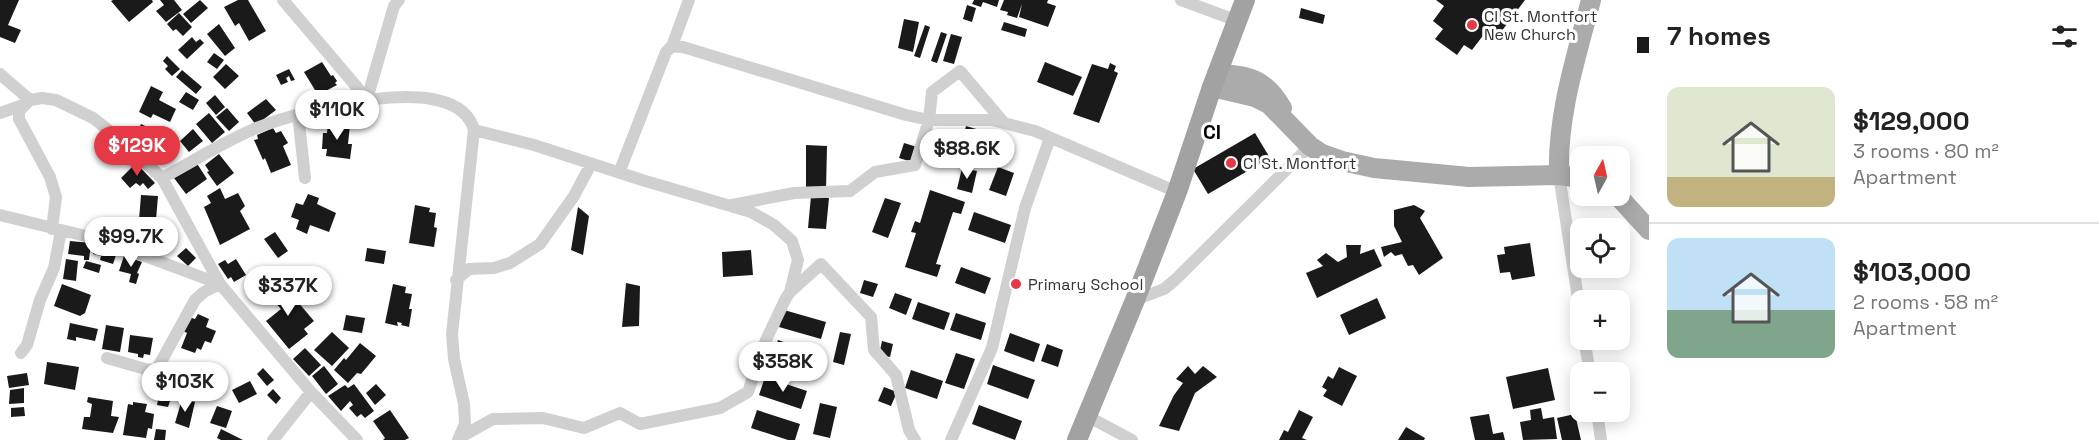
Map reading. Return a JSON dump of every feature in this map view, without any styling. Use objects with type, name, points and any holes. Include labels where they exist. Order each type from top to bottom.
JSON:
[{"type":"highway","points":[[1077,440],[1177,192],[1214,80],[1245,0]]},
{"type":"main road","points":[[1559,175],[1558,146],[1561,121],[1591,0]]},
{"type":"main road","points":[[1214,80],[1241,75],[1257,80],[1273,93],[1295,131],[1310,146],[1322,154],[1342,161],[1374,168],[1469,177],[1570,176]]},
{"type":"main road","points":[[1627,206],[1649,230]]},
{"type":"street","points":[[283,0],[367,99]]},
{"type":"street","points":[[367,99],[394,6],[399,0]]},
{"type":"street","points":[[619,173],[666,52],[672,46],[689,0]]},
{"type":"street","points":[[1181,0],[1238,21]]},
{"type":"street","points":[[672,46],[683,47],[906,115],[929,120],[992,120],[1035,131],[1177,192]]},
{"type":"street","points":[[730,205],[794,193],[850,191],[875,172],[915,165],[929,120],[932,92],[960,71],[1004,123]]},
{"type":"street","points":[[0,74],[27,102]]},
{"type":"street","points":[[0,113],[42,98],[56,100],[93,118],[120,139],[162,178],[220,284],[311,392],[357,440]]},
{"type":"street","points":[[162,178],[257,128],[298,114],[367,99],[430,98],[460,109],[472,122],[474,130],[456,280],[452,334],[454,359],[464,404],[465,424],[459,439]]},
{"type":"street","points":[[21,353],[27,345],[40,300],[54,268],[57,230],[56,197],[50,177],[19,119],[19,111],[27,102]]},
{"type":"street","points":[[298,114],[305,178]]},
{"type":"street","points":[[459,439],[493,419],[543,418],[584,428],[620,413],[640,424],[720,408],[748,392],[766,340],[790,292],[798,260],[792,242],[774,225],[751,212],[534,145],[474,130]]},
{"type":"street","points":[[951,440],[992,348],[1025,208],[1050,138]]},
{"type":"street","points":[[1135,300],[1164,289],[1175,280],[1310,146]]},
{"type":"street","points":[[456,280],[469,269],[494,268],[540,244],[574,196],[591,164]]},
{"type":"street","points":[[1559,175],[1577,290]]},
{"type":"street","points":[[0,215],[102,240],[220,284]]},
{"type":"street","points":[[790,292],[821,264],[871,317],[874,350],[896,375],[909,430],[915,440]]},
{"type":"street","points":[[107,358],[149,370],[157,369],[195,300],[204,292],[220,284]]},
{"type":"street","points":[[273,440],[311,392]]},
{"type":"street","points":[[1087,416],[1132,440]]},
{"type":"street","points":[[1599,422],[1601,440]]},
{"type":"building","points":[[0,0],[19,0],[8,25],[21,30],[15,43],[0,37]]},
{"type":"building","points":[[152,0],[153,2],[129,22],[111,1]]},
{"type":"building","points":[[160,0],[174,0],[182,10],[166,22],[156,11],[164,5]]},
{"type":"building","points":[[200,0],[208,8],[191,23],[183,14]]},
{"type":"building","points":[[238,0],[248,0],[266,31],[249,41],[239,23],[235,26],[224,7]]},
{"type":"building","points":[[974,0],[999,0],[997,7],[983,2],[981,7],[972,4]]},
{"type":"building","points":[[1004,0],[1048,0],[1047,3],[1056,6],[1048,27],[1019,17],[1022,4],[1017,18],[1007,15],[1008,12],[1000,10]]},
{"type":"building","name":"CI St. Montfort New Church","points":[[1436,0],[1525,0],[1495,40],[1485,33],[1472,50],[1464,45],[1457,55],[1435,39],[1443,29],[1433,21],[1444,6]]},
{"type":"building","points":[[967,5],[976,8],[972,22],[963,19]]},
{"type":"building","points":[[1301,8],[1325,15],[1323,24],[1299,18]]},
{"type":"building","points":[[179,13],[192,27],[183,36],[176,29],[173,31],[167,24]]},
{"type":"building","points":[[904,19],[919,22],[913,52],[898,48]]},
{"type":"building","points":[[1004,22],[1027,29],[1025,37],[1001,30]]},
{"type":"building","points":[[219,24],[235,48],[225,56],[207,34]]},
{"type":"building","points":[[925,25],[930,27],[920,58],[914,56]]},
{"type":"building","points":[[941,32],[947,34],[937,63],[931,61]]},
{"type":"building","points":[[951,34],[962,37],[954,64],[943,61]]},
{"type":"building","points":[[192,37],[196,42],[200,39],[204,43],[187,59],[178,50]]},
{"type":"building","points":[[1637,37],[1649,37],[1649,53],[1637,53]]},
{"type":"building","points":[[214,53],[224,60],[217,69],[207,62]]},
{"type":"building","points":[[167,56],[180,69],[172,76],[165,69],[168,66],[163,61]]},
{"type":"building","points":[[322,62],[337,81],[335,83],[337,85],[318,95],[304,72]]},
{"type":"building","points":[[1045,62],[1082,77],[1073,96],[1037,82]]},
{"type":"building","points":[[1110,63],[1116,66],[1114,71],[1118,73],[1099,123],[1073,114],[1092,64],[1108,69]]},
{"type":"building","points":[[226,64],[239,76],[225,89],[213,77]]},
{"type":"building","points":[[289,69],[295,80],[291,81],[289,76],[286,78],[288,82],[281,85],[276,75]]},
{"type":"building","points":[[182,70],[202,87],[196,94],[176,77]]},
{"type":"building","points":[[151,86],[163,92],[159,100],[176,109],[170,122],[153,114],[151,118],[139,112]]},
{"type":"building","points":[[186,92],[199,100],[193,110],[179,102]]},
{"type":"building","points":[[215,95],[225,107],[216,115],[206,103]]},
{"type":"building","points":[[266,99],[276,110],[256,125],[247,113]]},
{"type":"building","points":[[227,108],[239,122],[229,131],[216,117]]},
{"type":"building","points":[[209,113],[225,132],[212,143],[196,124]]},
{"type":"building","points":[[328,122],[350,125],[348,144],[352,144],[350,159],[326,156],[327,149],[322,149],[323,133],[327,133]]},
{"type":"building","points":[[141,124],[160,133],[153,147],[135,137]]},
{"type":"building","points":[[966,126],[1004,137],[999,153],[962,141]]},
{"type":"building","points":[[273,128],[276,133],[281,131],[288,143],[283,146],[291,165],[271,173],[254,140],[258,139],[257,135]]},
{"type":"building","points":[[193,129],[203,141],[189,152],[180,141]]},
{"type":"building","name":"CI St. Montfort","points":[[1255,133],[1270,158],[1208,194],[1193,169]]},
{"type":"building","points":[[904,143],[917,147],[912,162],[899,158]]},
{"type":"building","points":[[806,145],[827,146],[826,191],[806,190]]},
{"type":"building","points":[[219,154],[234,173],[217,186],[205,165]]},
{"type":"building","points":[[196,162],[207,179],[186,194],[174,178]]},
{"type":"building","points":[[136,163],[155,183],[148,189],[143,183],[140,186],[136,183],[130,188],[121,178]]},
{"type":"building","points":[[998,167],[1014,173],[1006,196],[989,190]]},
{"type":"building","points":[[962,168],[977,171],[972,193],[957,189]]},
{"type":"building","points":[[220,188],[225,199],[238,193],[245,206],[240,211],[250,229],[220,245],[204,207],[211,203],[207,196]]},
{"type":"building","points":[[930,190],[965,202],[961,214],[953,212],[936,264],[941,265],[937,277],[905,267],[916,233],[911,232],[915,221],[920,223]]},
{"type":"building","points":[[308,194],[319,198],[317,204],[336,213],[329,232],[310,225],[307,234],[296,229],[299,220],[291,217],[296,203],[303,205]]},
{"type":"building","points":[[141,195],[158,196],[155,232],[140,231]]},
{"type":"building","points":[[811,196],[829,198],[826,229],[808,228]]},
{"type":"building","points":[[885,198],[901,203],[888,238],[872,232]]},
{"type":"building","points":[[415,205],[430,208],[429,212],[436,213],[434,227],[437,228],[434,247],[409,243]]},
{"type":"building","points":[[1414,205],[1425,211],[1420,218],[1443,258],[1419,275],[1413,265],[1408,266],[1402,254],[1395,256],[1391,252],[1384,257],[1381,247],[1402,242],[1394,226],[1394,210]]},
{"type":"building","points":[[578,207],[589,216],[583,255],[571,250]]},
{"type":"building","points":[[974,212],[1011,225],[1005,243],[968,230]]},
{"type":"building","points":[[135,232],[152,235],[149,249],[133,246]]},
{"type":"building","points":[[275,232],[288,251],[278,258],[264,239]]},
{"type":"building","points":[[70,241],[91,243],[89,260],[84,260],[84,256],[68,254]]},
{"type":"building","points":[[97,241],[118,249],[113,264],[100,260],[101,256],[93,254]]},
{"type":"building","points":[[1530,243],[1535,276],[1512,280],[1510,272],[1500,273],[1497,255],[1505,254],[1504,247]]},
{"type":"building","points":[[1346,245],[1361,245],[1360,254],[1374,249],[1382,266],[1317,298],[1306,273],[1323,266],[1317,260],[1326,253],[1338,262],[1347,257]]},
{"type":"building","points":[[186,248],[196,258],[188,266],[177,256]]},
{"type":"building","points":[[367,248],[386,251],[384,264],[365,261]]},
{"type":"building","points":[[751,250],[753,275],[723,277],[722,252]]},
{"type":"building","points":[[124,256],[142,262],[137,273],[139,274],[136,284],[129,282],[131,274],[119,271]]},
{"type":"building","points":[[66,259],[78,261],[76,281],[63,279]]},
{"type":"building","points":[[236,259],[246,275],[234,282],[231,277],[228,279],[218,264],[225,260],[228,264]]},
{"type":"building","points":[[86,261],[101,265],[99,273],[83,268]]},
{"type":"building","points":[[961,267],[991,278],[985,294],[955,283]]},
{"type":"building","points":[[864,280],[878,284],[873,297],[860,293]]},
{"type":"building","points":[[281,282],[314,321],[304,329],[308,334],[289,349],[266,321],[281,309],[267,293]]},
{"type":"building","points":[[626,283],[640,286],[639,326],[622,327]]},
{"type":"building","points":[[62,284],[91,295],[85,313],[80,316],[54,306]]},
{"type":"building","points":[[393,284],[406,287],[405,293],[412,294],[409,327],[397,322],[398,326],[385,323]]},
{"type":"building","points":[[895,293],[912,299],[906,315],[889,308]]},
{"type":"building","points":[[1377,298],[1386,318],[1349,335],[1340,315]]},
{"type":"building","points":[[918,302],[950,313],[944,330],[912,319]]},
{"type":"building","points":[[784,310],[826,322],[821,339],[779,327]]},
{"type":"building","points":[[956,313],[986,323],[981,340],[950,330]]},
{"type":"building","points":[[198,314],[209,319],[206,327],[216,331],[211,343],[205,341],[201,350],[197,348],[195,353],[181,348],[187,333],[183,331],[189,317],[195,319]]},
{"type":"building","points":[[346,315],[365,318],[362,333],[343,330]]},
{"type":"building","points":[[70,323],[98,329],[95,341],[76,337],[76,341],[67,339]]},
{"type":"building","points":[[106,325],[124,328],[120,352],[102,349]]},
{"type":"building","points":[[332,332],[349,348],[332,366],[314,350]]},
{"type":"building","points":[[840,332],[851,334],[844,365],[833,362]]},
{"type":"building","points":[[1010,333],[1040,344],[1034,362],[1004,351]]},
{"type":"building","points":[[130,335],[153,338],[150,355],[144,354],[143,358],[138,357],[138,354],[128,352]]},
{"type":"building","points":[[778,340],[819,354],[812,374],[771,360]]},
{"type":"building","points":[[882,341],[893,344],[890,357],[879,355]]},
{"type":"building","points":[[360,343],[376,356],[361,374],[357,373],[348,383],[334,370]]},
{"type":"building","points":[[1047,344],[1063,350],[1058,367],[1041,361]]},
{"type":"building","points":[[305,348],[321,365],[309,376],[293,359]]},
{"type":"building","points":[[956,353],[975,359],[964,389],[945,383]]},
{"type":"building","points":[[47,362],[79,367],[75,390],[44,384]]},
{"type":"building","points":[[993,365],[1035,380],[1028,399],[987,384]]},
{"type":"building","points":[[178,366],[192,373],[184,388],[170,381]]},
{"type":"building","points":[[324,366],[338,384],[326,394],[312,376]]},
{"type":"building","points":[[1188,366],[1195,374],[1203,366],[1217,377],[1195,393],[1179,431],[1159,426],[1174,395],[1183,383],[1176,379]]},
{"type":"building","points":[[1339,367],[1357,376],[1342,406],[1323,396],[1327,390],[1322,387],[1328,376],[1333,379]]},
{"type":"building","points":[[263,368],[274,380],[267,386],[257,374]]},
{"type":"building","points":[[1548,368],[1555,400],[1513,409],[1506,377]]},
{"type":"building","points":[[911,370],[943,381],[937,399],[905,388]]},
{"type":"building","points":[[27,373],[29,385],[9,388],[7,376]]},
{"type":"building","points":[[765,377],[807,391],[801,409],[759,395]]},
{"type":"building","points":[[250,381],[257,394],[239,403],[232,390]]},
{"type":"building","points":[[354,384],[374,411],[365,418],[361,414],[357,417],[349,408],[353,405],[350,401],[341,411],[328,396],[345,385],[348,388]]},
{"type":"building","points":[[376,384],[386,395],[375,405],[366,393]]},
{"type":"building","points":[[884,387],[897,392],[891,406],[878,401]]},
{"type":"building","points":[[24,388],[24,403],[9,404],[10,390]]},
{"type":"building","points":[[160,389],[173,392],[168,407],[157,405]]},
{"type":"building","points":[[273,389],[281,398],[276,404],[267,395]]},
{"type":"building","points":[[88,397],[113,401],[111,416],[119,417],[113,433],[82,429],[84,417],[90,417],[92,404],[87,402]]},
{"type":"building","points":[[182,399],[195,402],[189,428],[175,423]]},
{"type":"building","points":[[133,402],[147,404],[145,412],[154,414],[152,429],[148,428],[146,438],[123,435],[128,404],[133,405]]},
{"type":"building","points":[[820,403],[837,407],[830,438],[813,434]]},
{"type":"building","points":[[979,405],[1022,421],[1015,440],[972,424]]},
{"type":"building","points":[[217,406],[232,411],[226,428],[210,423]]},
{"type":"building","points":[[24,407],[25,416],[11,417],[11,408]]},
{"type":"building","points":[[1541,408],[1543,419],[1554,417],[1557,439],[1523,440],[1520,422],[1531,420],[1530,410]]},
{"type":"building","points":[[390,410],[409,438],[383,440],[385,438],[373,421]]},
{"type":"building","points":[[757,410],[800,424],[795,440],[788,440],[751,428]]},
{"type":"building","points":[[1299,410],[1313,417],[1302,438],[1307,440],[1279,440],[1284,430],[1288,432]]},
{"type":"building","points":[[1489,414],[1493,434],[1503,432],[1505,440],[1475,440],[1470,417]]},
{"type":"building","points":[[1570,415],[1570,422],[1577,422],[1581,440],[1562,440],[1557,418]]},
{"type":"building","points":[[1406,427],[1425,438],[1424,440],[1398,440]]},
{"type":"building","points":[[156,429],[166,430],[165,440],[154,440]]},
{"type":"building","points":[[221,429],[243,440],[217,438]]},
{"type":"place","name":"CI St. Montfort New Church","points":[[1472,25]]},
{"type":"place","name":"CI St. Montfort","points":[[1231,163]]},
{"type":"place","name":"Primary School","points":[[1016,284]]},
{"type":"district","name":"CI","points":[[1212,132]]}]
